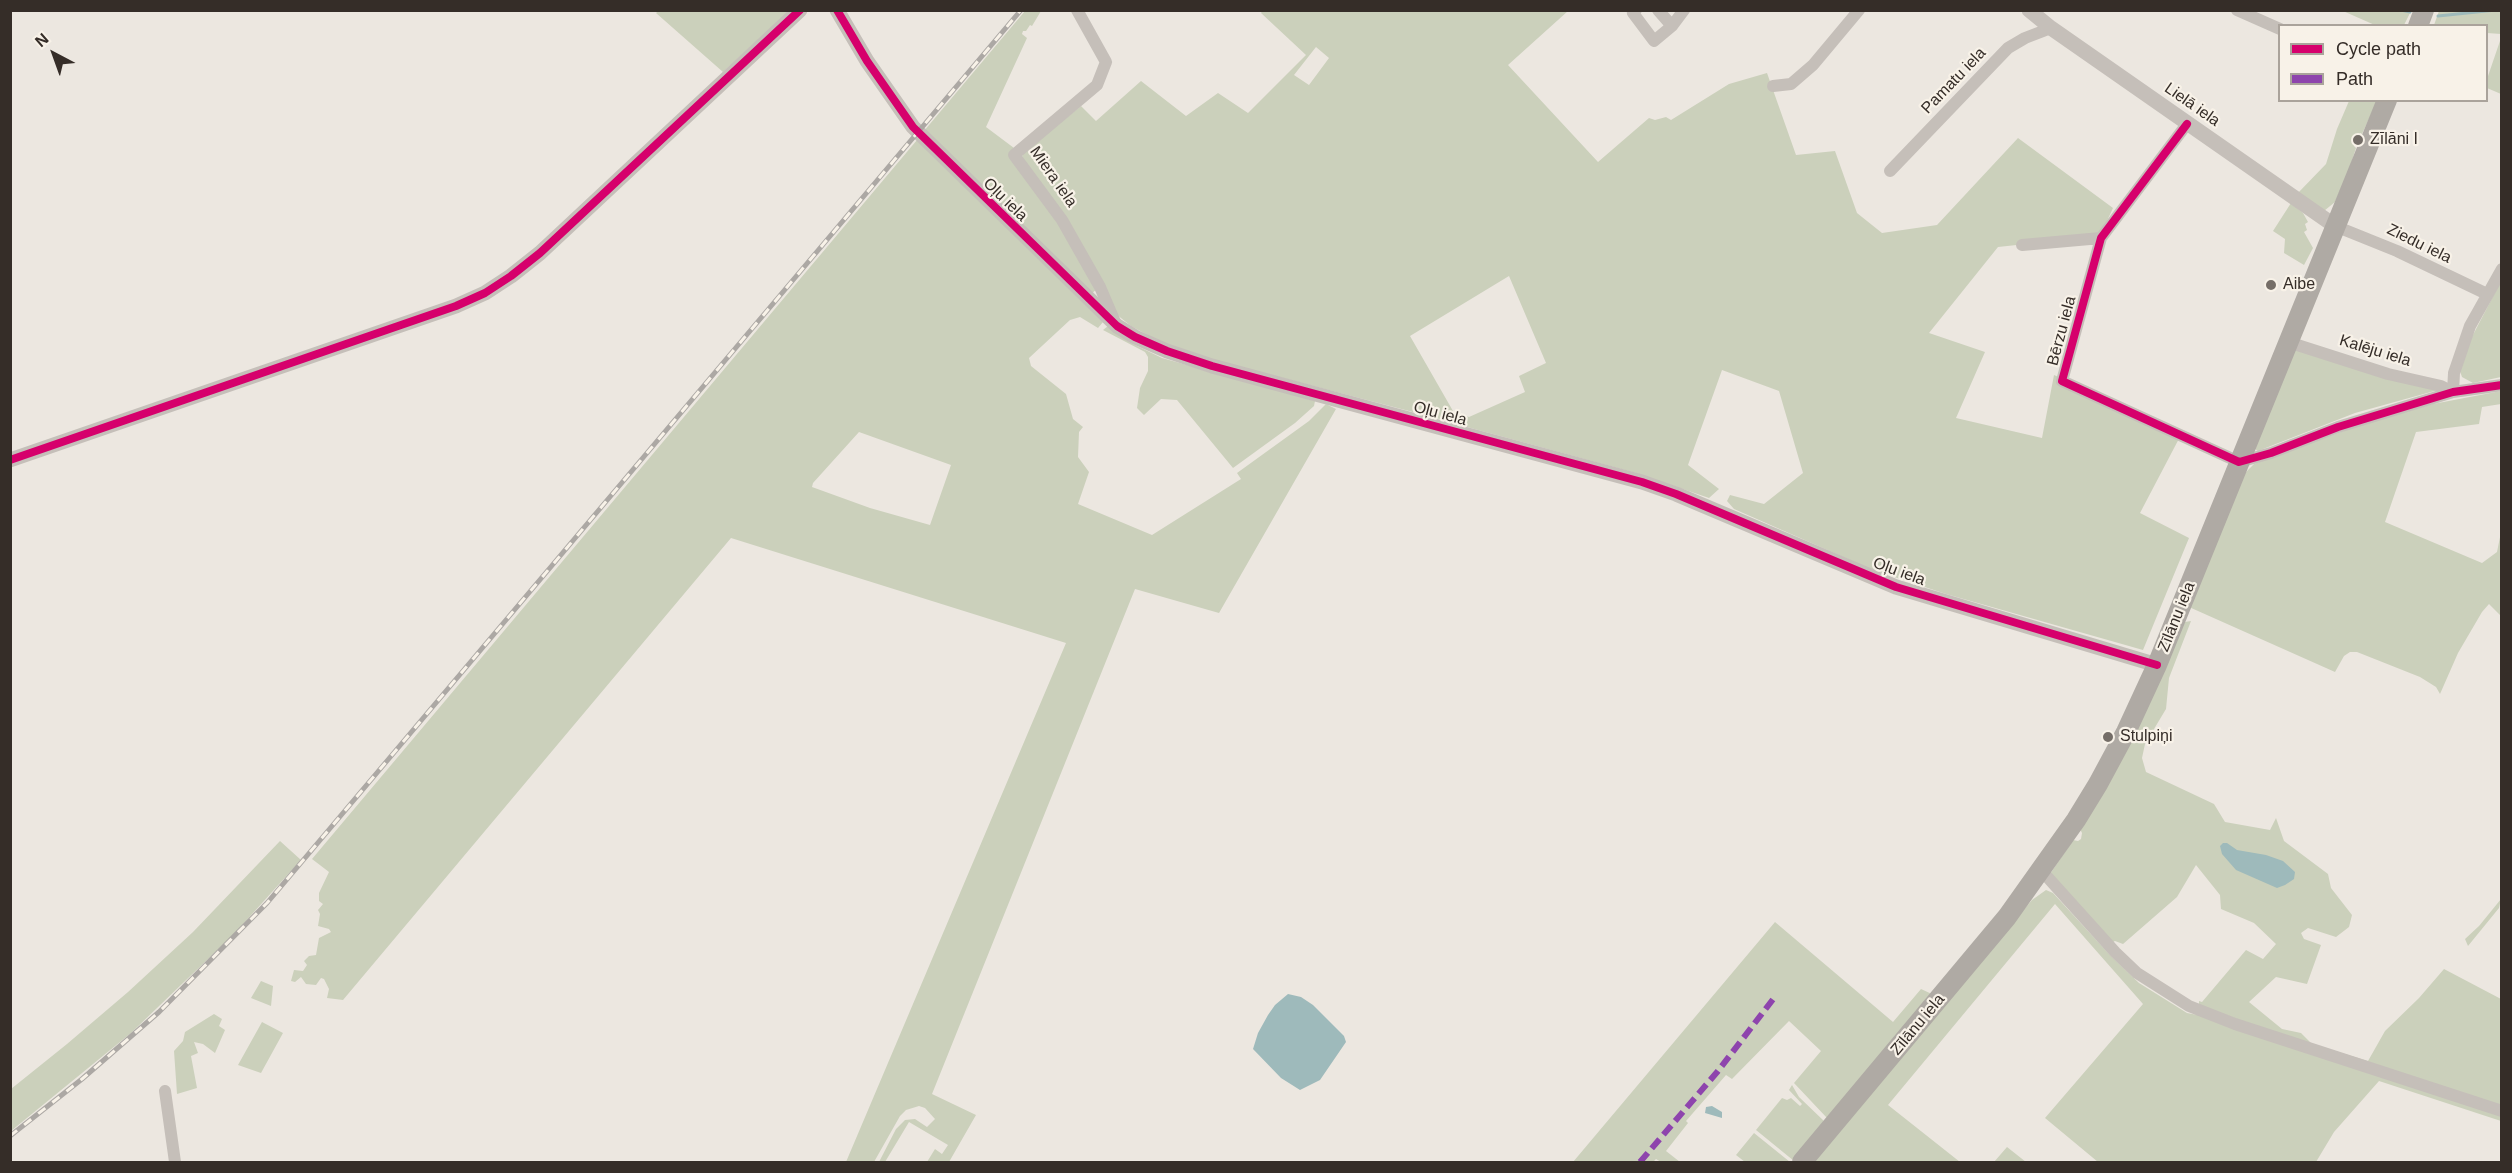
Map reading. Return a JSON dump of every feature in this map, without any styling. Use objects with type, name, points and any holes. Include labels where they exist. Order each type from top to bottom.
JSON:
[{"type":"highway","name":"Zīlānu iela","points":[[1802,1162],[1946,992],[2041,870],[2098,784],[2126,732],[2157,665],[2386,102]]},
{"type":"street","points":[[10,460],[456,306],[485,293],[540,253],[800,10]]},
{"type":"street","name":"Oļu iela","points":[[837,10],[867,61],[913,127],[1117,326],[1135,337],[1167,351],[1212,366],[1642,482],[1676,494],[1896,587],[2157,665]]},
{"type":"street","name":"Miera iela","points":[[1077,10],[1106,62],[1097,85],[1014,155],[1062,220],[1100,287],[1117,326]]},
{"type":"street","points":[[1636,10],[1633,13],[1654,41],[1672,26],[1684,10]]},
{"type":"street","points":[[1658,10],[1672,26]]},
{"type":"street","points":[[1773,86],[1791,84],[1813,66],[1859,10]]},
{"type":"street","name":"Lielā iela","points":[[2029,10],[2051,28],[2335,226]]},
{"type":"street","points":[[2237,10],[2278,28]]},
{"type":"street","name":"Pamatu iela","points":[[1890,171],[2008,48],[2025,38],[2051,28]]},
{"type":"street","name":"Bērzu iela","points":[[2187,124],[2101,238],[2062,381],[2239,462]]},
{"type":"street","name":"Ziedu iela","points":[[2335,226],[2397,251],[2487,294]]},
{"type":"street","points":[[2022,245],[2101,238]]},
{"type":"street","points":[[2453,392],[2454,373],[2459,356],[2487,294],[2502,269]]},
{"type":"street","name":"Kalēju iela","points":[[2288,342],[2388,374],[2441,386],[2453,392]]},
{"type":"street","points":[[2239,462],[2271,453],[2338,427],[2453,392],[2502,385]]},
{"type":"street","points":[[2041,870],[2137,973],[2189,1006],[2235,1024],[2502,1111]]},
{"type":"street","points":[[165,1091],[175,1162]]},
{"type":"green space","points":[[659,10],[790,11],[723,72],[656,13]]},
{"type":"green space","points":[[1263,10],[1568,11],[1508,65],[1598,162],[1649,118],[1655,120],[1666,117],[1671,120],[1729,84],[1767,73],[1796,155],[1835,151],[1857,213],[1882,233],[1937,225],[2018,138],[2113,208],[2100,236],[1998,247],[1929,333],[1985,352],[1956,418],[2042,438],[2054,375],[2183,431],[2140,513],[2189,538],[2143,650],[1946,594],[1873,570],[1734,509],[1727,501],[1730,495],[1764,504],[1803,473],[1779,391],[1722,370],[1688,465],[1719,489],[1709,498],[1636,473],[1456,424],[1458,413],[1469,417],[1525,392],[1519,376],[1546,363],[1509,276],[1410,336],[1453,411],[1451,422],[1195,355],[1153,338],[1131,326],[1116,314],[1022,158],[1023,152],[1081,106],[1096,121],[1141,81],[1186,116],[1218,93],[1248,113],[1306,55],[1261,13]],"holes":[[[1316,47],[1329,58],[1309,85],[1294,75]]]},
{"type":"green space","points":[[2411,10],[2404,24],[2372,24],[2343,11]]},
{"type":"green space","points":[[1025,11],[1041,11],[1032,26],[1030,25],[1026,31],[1023,31],[1022,34],[1027,38],[986,127],[1014,148],[1012,153],[1049,207],[1096,290],[1092,293],[924,131]]},
{"type":"green space","points":[[2439,11],[2501,11],[2501,34],[2488,33],[2488,24],[2434,24]]},
{"type":"green space","points":[[2501,38],[2501,94],[2488,88],[2488,76]]},
{"type":"green space","points":[[2349,102],[2377,102],[2354,146],[2356,148],[2348,173],[2335,202],[2324,211],[2297,194],[2326,164]]},
{"type":"green space","points":[[917,140],[1103,322],[1098,328],[1080,317],[1070,320],[1029,358],[1031,366],[1066,394],[1073,419],[1083,427],[1079,432],[1078,457],[1089,472],[1078,504],[1152,535],[1241,479],[1237,473],[1309,421],[1326,404],[1336,409],[1219,613],[1135,589],[932,1094],[976,1115],[949,1162],[927,1162],[935,1149],[942,1154],[948,1145],[909,1122],[885,1162],[879,1162],[896,1129],[905,1120],[915,1119],[927,1127],[935,1119],[925,1108],[919,1106],[906,1110],[900,1116],[874,1162],[846,1162],[1066,643],[731,538],[343,1000],[327,998],[329,989],[324,979],[321,978],[316,985],[306,984],[301,977],[295,982],[291,981],[294,970],[303,971],[307,965],[304,961],[309,956],[316,955],[319,938],[331,932],[329,929],[318,926],[320,914],[318,910],[323,904],[319,901],[319,893],[329,872],[312,859]],"holes":[[[859,432],[951,465],[930,525],[870,508],[812,487],[813,483]]]},
{"type":"green space","points":[[2291,203],[2303,213],[2308,222],[2305,224],[2307,230],[2304,232],[2313,248],[2304,265],[2284,253],[2285,239],[2273,231]]},
{"type":"green space","points":[[2501,281],[2501,377],[2473,383],[2462,377],[2461,358]]},
{"type":"green space","points":[[1108,326],[1129,342],[1162,358],[1315,401],[1314,406],[1295,423],[1233,468],[1177,400],[1161,399],[1144,415],[1137,408],[1140,388],[1148,371],[1148,357],[1145,352],[1103,330]]},
{"type":"green space","points":[[2292,349],[2438,390],[2355,413],[2258,451],[2255,449]]},
{"type":"green space","points":[[2501,391],[2501,404],[2482,407],[2479,424],[2416,432],[2385,522],[2482,563],[2497,552],[2501,532],[2501,616],[2489,604],[2482,612],[2458,653],[2440,694],[2436,687],[2420,677],[2357,652],[2350,652],[2344,656],[2335,672],[2189,607],[2243,475],[2254,464],[2352,428],[2433,404]]},
{"type":"green space","points":[[2191,621],[2169,678],[2166,709],[2145,744],[2142,758],[2146,772],[2214,804],[2225,822],[2270,830],[2276,818],[2284,841],[2328,874],[2331,888],[2352,915],[2349,927],[2336,937],[2308,928],[2301,933],[2304,939],[2321,945],[2307,984],[2276,977],[2249,1002],[2282,1029],[2301,1033],[2312,1044],[2368,1061],[2385,1031],[2419,998],[2444,969],[2501,999],[2501,1109],[2313,1047],[2199,1005],[2199,1001],[2202,1002],[2246,950],[2263,959],[2276,944],[2254,923],[2221,909],[2220,895],[2196,865],[2177,897],[2123,944],[2115,941],[2111,943],[2050,874],[2073,840],[2081,839],[2080,829],[2182,627],[2185,622]]},
{"type":"green space","points":[[280,841],[301,860],[234,934],[131,1033],[11,1131],[11,1089],[128,992],[193,932]]},
{"type":"green space","points":[[2046,890],[2053,893],[2139,983],[2187,1013],[2203,1016],[2501,1116],[2501,1121],[2379,1081],[2334,1132],[2316,1162],[2098,1162],[2045,1118],[2143,1004],[2055,904],[1888,1105],[1960,1162],[1811,1162],[2032,900]]},
{"type":"green space","points":[[2501,899],[2499,908],[2468,946],[2465,939]]},
{"type":"green space","points":[[1775,922],[1893,1022],[1921,989],[1934,995],[1827,1118],[1794,1083],[1821,1051],[1789,1021],[1732,1079],[1726,1075],[1686,1121],[1688,1123],[1666,1151],[1680,1162],[1661,1162],[1656,1159],[1653,1162],[1573,1162]]},
{"type":"green space","points":[[261,981],[273,986],[271,1006],[251,998]]},
{"type":"green space","points":[[214,1014],[222,1019],[219,1026],[225,1030],[215,1053],[203,1044],[194,1042],[198,1053],[191,1056],[197,1088],[177,1094],[174,1051],[183,1041],[185,1032]]},
{"type":"green space","points":[[262,1022],[283,1033],[261,1073],[238,1065]]},
{"type":"green space","points":[[1792,1085],[1799,1097],[1824,1121],[1794,1161],[1756,1130],[1782,1098],[1787,1100],[1791,1098],[1800,1106],[1802,1104],[1789,1090]]},
{"type":"green space","points":[[1754,1133],[1790,1162],[1745,1162],[1736,1155]]},
{"type":"green space","points":[[2007,1147],[2026,1162],[1994,1162]]},
{"type":"water","points":[[2223,843],[2237,850],[2266,855],[2283,861],[2295,872],[2294,879],[2277,888],[2236,870],[2222,854],[2220,846]]},
{"type":"water","points":[[1288,994],[1301,997],[1313,1005],[1344,1036],[1346,1042],[1320,1080],[1300,1090],[1281,1078],[1253,1049],[1258,1033],[1268,1015],[1275,1005]]},
{"type":"water","points":[[1712,1106],[1722,1112],[1722,1118],[1705,1113],[1706,1107]]},
{"type":"waterway","points":[[2401,10],[2410,12]]},
{"type":"waterway","points":[[2438,16],[2496,10]]},
{"type":"railway","points":[[10,1136],[82,1079],[159,1012],[267,903],[1021,10]]},
{"type":"marked path","points":[[1640,1162],[1718,1071],[1774,998]]},
{"type":"cycle path","points":[[10,460],[456,306],[485,293],[540,253],[800,10]]},
{"type":"cycle path","points":[[837,10],[867,61],[913,127],[1117,326],[1135,337],[1167,351],[1212,366],[1642,482],[1676,494],[1896,587],[2157,665]]},
{"type":"cycle path","points":[[2187,124],[2101,238],[2062,381],[2239,462],[2271,453],[2338,427],[2453,392],[2502,385]]},
{"type":"place","name":"Zīlāni I","points":[[2358,140]]},
{"type":"place","name":"Aibe","points":[[2271,285]]},
{"type":"place","name":"Stulpiņi","points":[[2108,737]]}]
